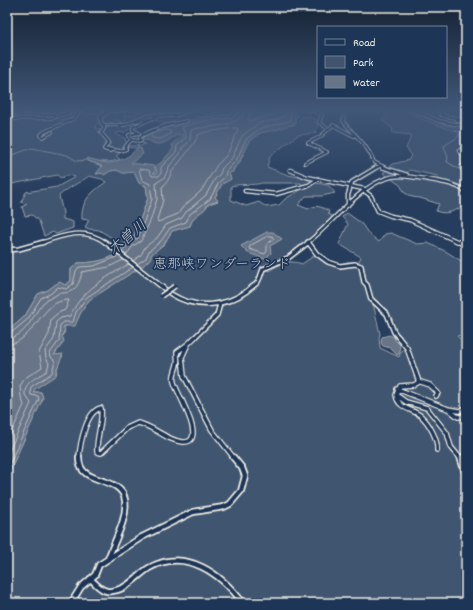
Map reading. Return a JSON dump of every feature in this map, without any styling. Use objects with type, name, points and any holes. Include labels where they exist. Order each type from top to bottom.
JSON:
[{"type":"main road","points":[[466,147],[459,151],[466,159],[462,168],[466,175]]},
{"type":"street","points":[[105,137],[109,143],[104,148],[105,150],[109,151],[108,150],[112,149],[117,149],[120,151],[126,149],[125,147],[131,140],[141,141],[140,137]]},
{"type":"street","points":[[305,162],[327,152],[308,143],[319,137]]},
{"type":"street","points":[[357,138],[362,141],[371,154],[374,162],[380,166],[419,179]]},
{"type":"street","points":[[348,205],[350,185],[352,182],[380,166]]},
{"type":"street","points":[[290,170],[308,177],[350,185],[364,190],[375,200],[378,211],[410,220],[466,245]]},
{"type":"street","points":[[392,177],[395,174],[394,171]]},
{"type":"street","points":[[7,250],[30,247],[56,236],[77,232],[89,234],[100,238],[171,294],[182,300],[200,304],[220,304],[234,300],[246,292],[257,283],[264,268],[284,261],[308,242],[364,190],[392,177],[419,179],[453,185],[466,191]]},
{"type":"street","points":[[245,192],[276,194],[309,185],[318,179]]},
{"type":"street","points":[[308,242],[312,244],[314,251],[337,266],[354,264],[361,266],[364,282],[367,285],[371,299],[387,314],[394,332],[407,348],[418,381]]},
{"type":"street","points":[[161,296],[175,286]]},
{"type":"street","points":[[108,559],[125,509],[125,496],[117,486],[91,476],[81,470],[79,465],[80,451],[88,419],[92,411],[101,408],[102,419],[96,445],[97,452],[101,453],[108,448],[124,430],[138,423],[153,428],[176,441],[184,442],[190,440],[193,435],[194,428],[174,383],[173,374],[177,365],[177,352],[188,344],[217,315],[220,304]]},
{"type":"street","points":[[71,603],[76,593],[95,575],[99,565],[142,537],[193,512],[224,508],[230,504],[244,483],[245,476],[241,465],[212,430],[186,381],[182,357],[188,344]]},
{"type":"street","points":[[418,381],[417,384],[400,386],[397,389],[396,399],[398,403],[416,412],[426,422],[436,440],[437,450]]},
{"type":"street","points":[[418,381],[436,389],[438,393],[436,396]]},
{"type":"street","points":[[397,389],[448,409],[459,411],[466,408]]},
{"type":"street","points":[[396,395],[406,402],[427,408],[447,433],[450,445],[460,457],[466,475]]},
{"type":"street","points":[[448,409],[459,418],[466,416]]},
{"type":"street","points":[[90,579],[101,589],[112,591],[121,588],[150,568],[163,562],[187,560],[203,565],[220,577],[233,589],[243,603]]},
{"type":"green space","points":[[7,137],[123,137],[126,139],[126,145],[135,146],[137,144],[139,146],[135,148],[124,147],[116,156],[120,159],[116,161],[104,162],[88,159],[87,161],[102,166],[101,170],[96,174],[102,173],[104,175],[110,171],[117,170],[123,173],[134,172],[139,183],[146,186],[148,198],[134,236],[127,241],[117,253],[104,260],[78,263],[71,269],[71,281],[65,285],[56,284],[48,290],[38,294],[25,316],[7,332],[7,252],[28,249],[63,236],[82,234],[96,238],[98,241],[104,238],[114,245],[117,241],[99,230],[85,227],[89,220],[82,219],[83,207],[88,197],[106,182],[102,179],[89,176],[62,193],[59,196],[63,219],[73,222],[73,228],[56,234],[53,232],[44,236],[39,221],[32,215],[25,216],[22,207],[27,204],[21,202],[26,192],[57,187],[75,177],[68,175],[61,178],[57,175],[7,185]]},
{"type":"green space","points":[[158,137],[183,137],[160,174],[151,174],[128,163],[141,152],[136,148],[145,144],[138,142]]},
{"type":"green space","name":"恵那峡ワンダーランド","points":[[254,137],[295,137],[270,156],[267,167],[288,175],[304,178],[315,183],[328,185],[335,193],[322,196],[306,196],[298,205],[308,209],[316,206],[321,207],[329,211],[328,214],[334,217],[316,234],[282,261],[260,267],[269,271],[277,266],[289,262],[302,264],[315,255],[338,265],[348,262],[358,263],[361,257],[339,244],[348,224],[342,217],[347,213],[361,223],[368,233],[379,242],[385,234],[391,233],[417,244],[428,243],[447,252],[466,264],[466,334],[457,336],[466,345],[466,603],[7,603],[7,477],[43,398],[41,392],[33,392],[34,389],[56,375],[59,361],[63,356],[54,355],[61,346],[62,336],[65,332],[63,328],[78,319],[89,300],[144,265],[150,259],[151,254],[164,244],[172,231],[190,226],[194,218],[204,210],[208,204],[218,201],[215,197],[222,184],[231,179],[229,173],[239,164],[248,142]],"holes":[[[262,183],[301,183],[304,188],[285,199],[279,205],[266,207],[259,202],[246,206],[231,200],[231,186]],[[373,303],[386,310],[392,319],[395,332],[408,347],[401,351],[399,357],[380,348],[380,334]]]},
{"type":"green space","points":[[411,137],[466,137],[466,204],[448,213],[436,211],[439,204],[412,197],[405,193],[400,185],[383,173],[393,164],[409,160],[411,154],[406,148]],"holes":[[[409,170],[438,176],[438,182],[422,178],[413,179],[405,177]]]},
{"type":"water","points":[[173,137],[162,144],[156,144],[143,138]]},
{"type":"water","points":[[180,137],[253,137],[246,146],[233,172],[229,173],[231,179],[222,184],[215,197],[218,201],[208,204],[204,210],[194,218],[190,226],[172,231],[164,244],[152,254],[150,259],[144,265],[89,300],[80,314],[75,326],[63,327],[65,329],[62,336],[64,341],[54,355],[63,354],[56,371],[56,375],[35,389],[33,392],[41,392],[43,398],[7,477],[7,332],[25,316],[38,294],[48,290],[60,282],[65,285],[71,281],[71,269],[78,263],[104,260],[114,256],[127,241],[134,236],[148,198],[146,186],[139,183],[134,172],[123,173],[117,170],[110,171],[104,175],[102,173],[96,174],[102,166],[87,160],[88,158],[105,163],[111,163],[123,159],[136,149],[141,148],[143,154],[131,163],[154,166],[156,170],[153,173],[157,173],[155,166],[161,163],[173,149],[172,144]]},
{"type":"water","points":[[267,232],[273,232],[282,239],[270,246],[271,253],[265,259],[248,253],[241,246]]},
{"type":"water","points":[[389,335],[394,337],[400,345],[399,354],[397,355],[390,348],[383,346],[381,343],[382,337]]},
{"type":"waterway","points":[[457,137],[444,146],[448,158],[447,162],[461,170],[466,177]]},
{"type":"waterway","points":[[7,157],[32,148],[67,155],[77,161],[88,160]]},
{"type":"water label","name":"木曽川","points":[[127,237]]}]
